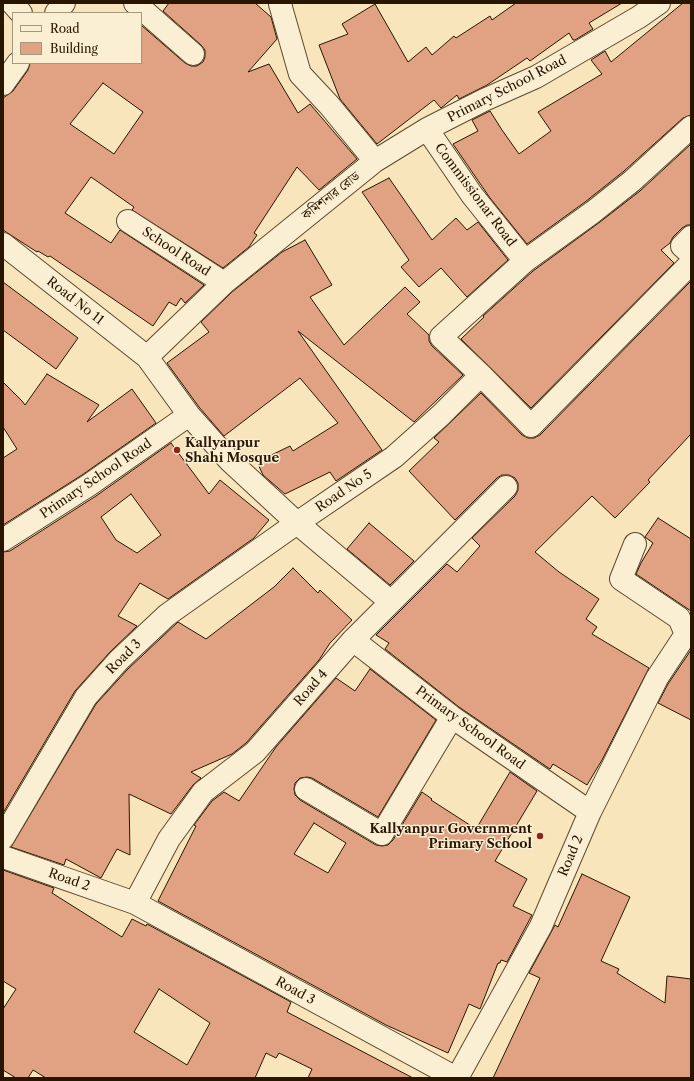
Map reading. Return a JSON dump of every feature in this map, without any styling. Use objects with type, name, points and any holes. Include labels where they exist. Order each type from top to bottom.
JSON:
[{"type":"street","points":[[12,3],[20,12]]},
{"type":"street","points":[[57,12],[64,3]]},
{"type":"street","points":[[135,3],[193,54]]},
{"type":"street","points":[[280,3],[300,74],[375,161]]},
{"type":"street","name":"Primary School Road","points":[[375,161],[427,129],[484,100],[536,77],[639,17],[659,3]]},
{"type":"street","points":[[3,84],[17,64]]},
{"type":"street","points":[[691,127],[632,181],[593,212],[524,261],[441,338],[481,375],[530,426],[691,263]]},
{"type":"street","name":"Commissionar Road","points":[[427,129],[472,195],[524,261]]},
{"type":"street","name":"কমিশনার রোড","points":[[146,357],[224,282],[375,161]]},
{"type":"street","name":"School Road","points":[[128,221],[224,282]]},
{"type":"street","points":[[691,236],[682,246],[691,254]]},
{"type":"street","name":"Road No 11","points":[[3,244],[146,357]]},
{"type":"street","points":[[146,357],[188,415],[230,461],[297,523],[391,602]]},
{"type":"street","name":"Road No 5","points":[[297,523],[394,457],[441,415],[481,375]]},
{"type":"street","name":"Primary School Road","points":[[3,540],[89,485],[188,415]]},
{"type":"street","name":"Road 4","points":[[135,903],[169,839],[203,792],[255,752],[353,640],[506,487]]},
{"type":"street","name":"Road 3","points":[[3,838],[86,697],[119,660],[167,615],[297,523]]},
{"type":"street","points":[[635,544],[621,579],[679,618],[689,634]]},
{"type":"street","name":"Road 2","points":[[456,1078],[541,926],[590,812],[657,678],[689,634]]},
{"type":"street","name":"Primary School Road","points":[[353,640],[452,717],[590,812]]},
{"type":"street","points":[[306,789],[382,834],[452,717]]},
{"type":"street","name":"Road 2","points":[[3,857],[135,903]]},
{"type":"street","name":"Road 3","points":[[135,903],[456,1078]]},
{"type":"building","points":[[169,3],[255,3],[271,17],[277,39],[248,72],[269,64],[298,113],[310,104],[357,159],[319,190],[297,167],[254,233],[257,235],[249,247],[223,268],[132,210],[134,207],[91,177],[65,213],[111,243],[120,230],[204,285],[185,303],[181,298],[176,306],[169,302],[153,326],[50,256],[48,257],[38,251],[37,252],[3,230],[3,98],[13,91],[28,70],[30,64],[142,64],[142,26],[185,63],[191,66],[197,66],[203,62],[205,50],[163,11]],"holes":[[[103,83],[143,112],[114,154],[70,124]]]},
{"type":"building","points":[[516,3],[622,3],[589,23],[593,29],[575,40],[573,40],[569,33],[530,61],[527,58],[487,85],[459,99],[457,95],[441,108],[434,100],[377,144],[340,99],[319,45],[348,34],[342,24],[375,4],[408,62],[426,47],[432,55],[454,36],[456,38],[490,16],[492,20]]},
{"type":"building","points":[[683,3],[691,3],[691,115],[683,118],[624,171],[585,202],[527,244],[490,198],[453,144],[478,131],[472,120],[490,111],[519,154],[551,131],[538,112],[602,74],[591,60],[605,51],[611,62]]},
{"type":"building","points":[[691,144],[691,225],[687,225],[682,228],[673,237],[670,243],[661,250],[674,263],[531,408],[461,339],[484,317],[483,316],[533,271],[640,191]]},
{"type":"building","points":[[389,178],[432,240],[456,218],[467,230],[478,222],[508,260],[467,297],[441,268],[419,287],[401,267],[409,260],[362,192]]},
{"type":"building","points":[[305,240],[332,285],[310,297],[344,345],[405,287],[420,302],[407,314],[429,335],[429,341],[432,346],[463,375],[414,422],[298,331],[382,450],[336,481],[330,472],[285,494],[263,475],[257,462],[290,446],[293,451],[338,423],[300,378],[224,436],[199,407],[167,363],[209,332],[201,322],[232,292],[282,252]]},
{"type":"building","points":[[691,281],[691,434],[648,480],[650,482],[615,518],[592,496],[535,552],[559,572],[599,599],[586,619],[597,627],[592,634],[649,668],[602,760],[587,785],[553,764],[550,769],[459,707],[385,649],[389,643],[376,635],[447,564],[457,572],[480,546],[472,538],[515,496],[518,490],[518,483],[515,478],[509,475],[502,475],[497,478],[455,520],[409,471],[439,442],[434,438],[481,393],[522,435],[528,438],[534,438],[540,435]]},
{"type":"building","points":[[3,282],[78,338],[56,369],[3,330]]},
{"type":"building","points":[[47,374],[99,405],[87,422],[132,389],[156,423],[82,475],[3,525],[3,458],[17,449],[3,427],[3,382],[25,405]]},
{"type":"building","points":[[171,443],[209,494],[220,480],[269,520],[254,538],[168,599],[140,583],[118,616],[137,626],[110,652],[75,691],[3,813],[3,552],[10,551],[96,496]],"holes":[[[131,494],[161,535],[137,553],[116,540],[101,517]]]},
{"type":"building","points":[[658,518],[691,539],[691,611],[636,574],[653,543],[645,537]]},
{"type":"building","points":[[369,523],[414,561],[390,585],[347,549]]},
{"type":"building","points":[[293,568],[318,593],[320,590],[352,620],[330,643],[319,660],[246,743],[232,754],[191,772],[201,778],[193,785],[171,814],[129,794],[130,855],[117,849],[101,878],[66,859],[64,865],[11,847],[96,704],[128,669],[178,622],[206,639],[274,587]]},
{"type":"building","points":[[691,650],[691,720],[658,703],[668,684]]},
{"type":"building","points":[[370,669],[436,720],[378,817],[312,778],[300,778],[295,783],[295,795],[300,800],[376,845],[388,845],[393,840],[422,792],[432,799],[431,800],[476,829],[510,772],[537,791],[495,861],[527,879],[513,906],[532,915],[507,962],[501,960],[500,963],[498,963],[480,1009],[469,1004],[448,1053],[386,1025],[158,901],[196,826],[194,825],[212,801],[224,792],[239,801],[276,747],[336,678],[355,691]],"holes":[[[314,823],[346,843],[328,873],[294,854]]]},
{"type":"building","points":[[3,870],[54,888],[52,893],[122,937],[132,919],[146,926],[147,924],[291,1002],[287,1012],[413,1078],[308,1078],[312,1069],[279,1053],[276,1058],[266,1053],[255,1078],[46,1078],[33,1070],[28,1078],[16,1078],[3,1070],[3,1009],[16,989],[3,981]],"holes":[[[159,989],[210,1023],[187,1065],[134,1032]]]},
{"type":"building","points":[[582,874],[630,897],[601,961],[619,969],[617,973],[665,1003],[667,976],[691,979],[691,1078],[493,1078],[540,978],[529,973],[555,925],[558,927]]},
{"type":"place","name":"Kallyanpur Shahi Mosque","points":[[177,450]]},
{"type":"place","name":"Kallyanpur Government Primary School","points":[[540,836]]}]
